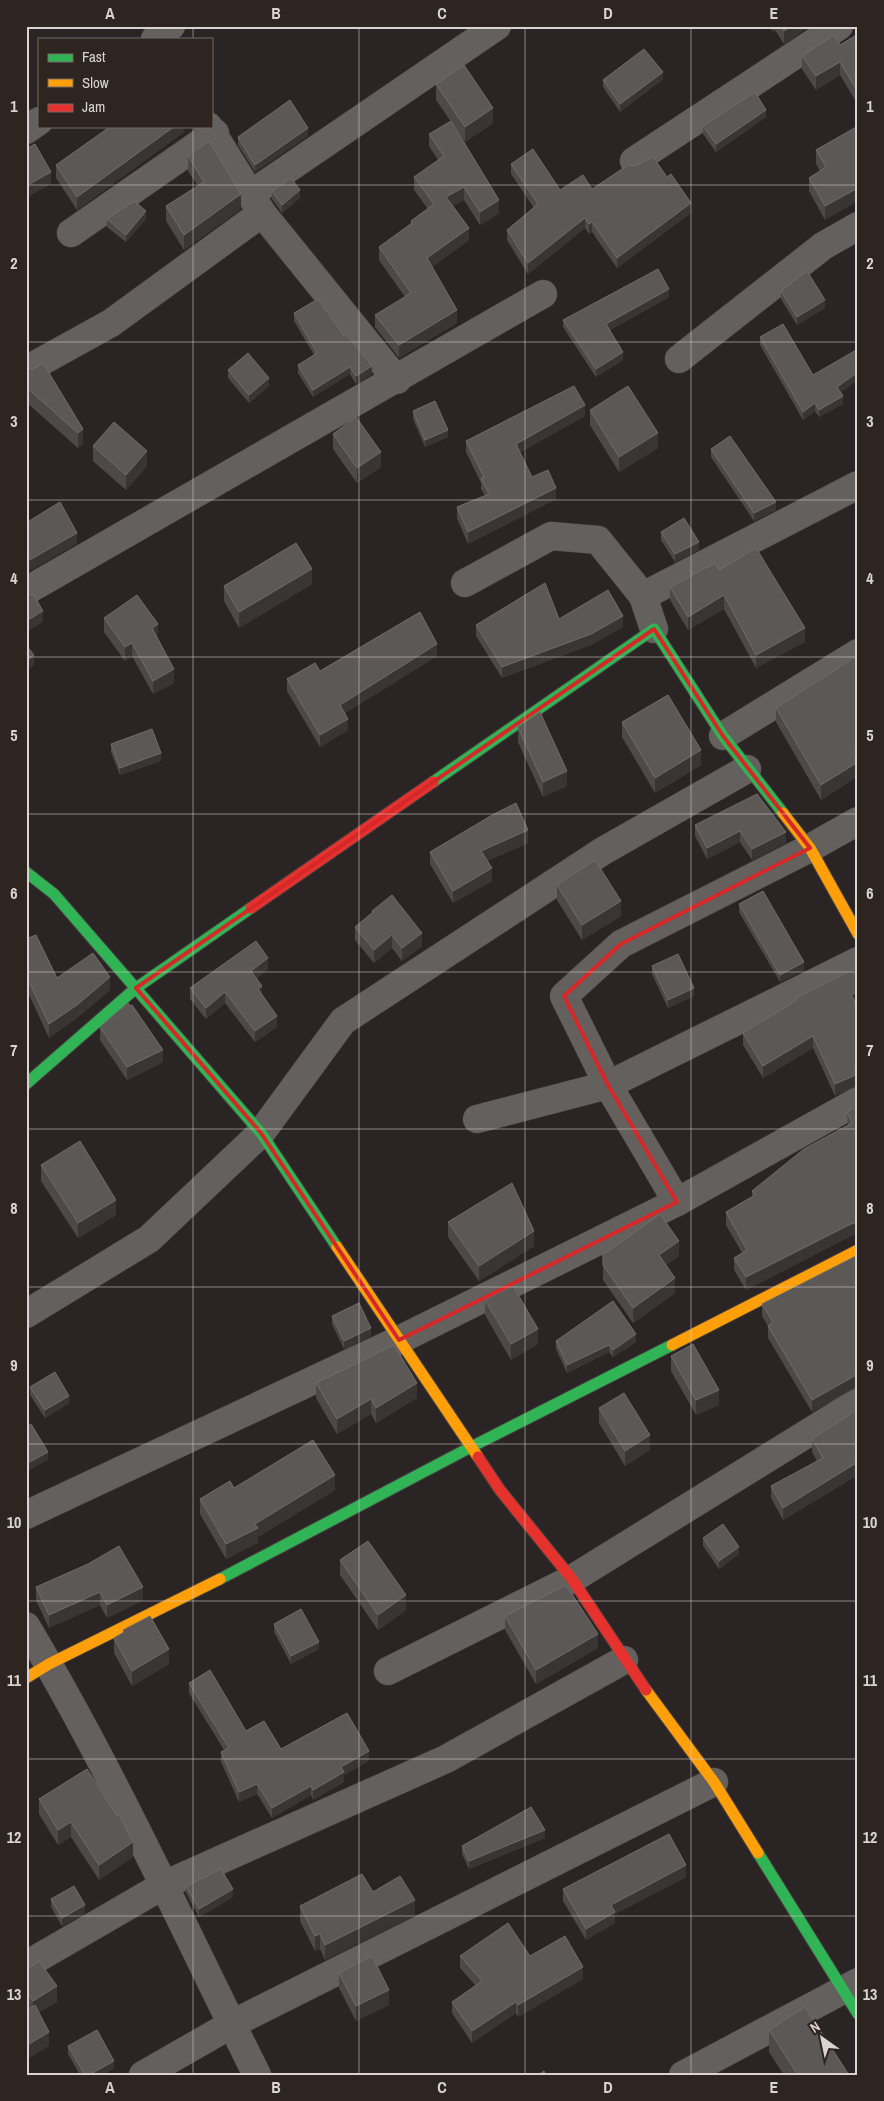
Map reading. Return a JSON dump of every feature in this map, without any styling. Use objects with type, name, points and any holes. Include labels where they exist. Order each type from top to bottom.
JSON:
[{"type":"street","points":[[156,38],[171,26]]},
{"type":"street","points":[[26,370],[111,324],[257,203],[497,26]]},
{"type":"street","points":[[634,161],[839,26]]},
{"type":"street","points":[[26,130],[38,122]]},
{"type":"street","points":[[71,233],[211,130],[257,203],[397,380]]},
{"type":"street","points":[[858,226],[823,246],[679,359],[858,243]]},
{"type":"street","points":[[26,591],[397,380],[542,294]]},
{"type":"street","points":[[643,596],[858,485]]},
{"type":"street","points":[[465,583],[552,536],[598,540],[643,596],[654,629],[723,736],[810,848],[858,934]]},
{"type":"street","points":[[26,1084],[136,988],[654,629]]},
{"type":"street","points":[[723,736],[858,653]]},
{"type":"street","points":[[26,1314],[149,1239],[261,1133],[342,1021],[603,851],[747,769]]},
{"type":"street","points":[[677,1202],[608,1085],[564,996],[621,944],[810,848],[858,821]]},
{"type":"street","points":[[26,872],[54,894],[261,1133],[500,1490],[572,1579],[624,1660],[714,1782],[850,1986],[858,2014]]},
{"type":"street","points":[[477,1119],[608,1085],[858,961]]},
{"type":"street","points":[[26,1515],[399,1340],[677,1202],[858,1101]]},
{"type":"street","points":[[26,1678],[49,1664],[255,1562],[471,1447],[858,1250]]},
{"type":"street","points":[[388,1671],[572,1579],[858,1402]]},
{"type":"street","points":[[26,1626],[49,1664],[164,1885],[257,2075]]},
{"type":"street","points":[[26,1965],[164,1885],[446,1759],[624,1660]]},
{"type":"street","points":[[143,2075],[232,2024],[714,1782]]},
{"type":"street","points":[[683,2075],[850,1986]]},
{"type":"highlighted area","points":[[654,629],[723,736],[810,848],[621,944],[564,996],[608,1085],[677,1202],[399,1340],[261,1133],[136,988]]},
{"type":"building","points":[[781,26],[791,26],[784,31]]},
{"type":"building","points":[[858,34],[858,92],[840,62],[816,76],[802,56],[834,35],[840,45]]},
{"type":"building","points":[[644,49],[663,72],[620,104],[603,80]]},
{"type":"building","points":[[464,65],[493,108],[465,127],[436,84]]},
{"type":"building","points":[[755,92],[766,110],[716,144],[703,126]]},
{"type":"building","points":[[290,100],[308,128],[255,165],[238,137]]},
{"type":"building","points":[[451,121],[499,200],[480,212],[464,187],[446,197],[469,228],[427,258],[457,310],[399,345],[375,315],[411,293],[379,247],[434,204],[414,177],[444,156],[429,134]]},
{"type":"building","points":[[858,126],[858,188],[825,206],[809,178],[826,167],[816,150]]},
{"type":"building","points":[[108,128],[172,128],[77,197],[56,165]]},
{"type":"building","points":[[209,141],[241,194],[184,235],[166,206],[204,182],[188,156]]},
{"type":"building","points":[[35,144],[51,172],[26,186],[26,149]]},
{"type":"building","points":[[533,149],[560,190],[583,175],[592,189],[628,165],[635,166],[653,157],[667,177],[671,174],[691,203],[617,258],[592,222],[589,224],[585,218],[528,263],[507,230],[538,204],[511,164]]},
{"type":"building","points":[[291,178],[300,190],[282,205],[272,191]]},
{"type":"building","points":[[134,201],[146,211],[126,235],[107,219]]},
{"type":"building","points":[[658,269],[669,289],[606,324],[623,352],[596,369],[563,320]]},
{"type":"building","points":[[807,271],[825,300],[797,317],[781,291]]},
{"type":"building","points":[[318,299],[344,336],[346,334],[372,366],[356,376],[350,367],[313,390],[298,365],[317,353],[294,313]]},
{"type":"building","points":[[783,324],[813,375],[858,349],[858,372],[837,387],[843,396],[819,410],[815,403],[803,412],[760,337]]},
{"type":"building","points":[[248,353],[269,378],[249,395],[228,370]]},
{"type":"building","points":[[43,363],[83,429],[78,433],[26,387],[26,370],[33,369]]},
{"type":"building","points":[[574,386],[585,405],[516,444],[532,477],[548,470],[556,488],[468,532],[457,507],[489,494],[481,478],[484,477],[466,441]]},
{"type":"building","points":[[628,386],[658,433],[619,457],[590,410]]},
{"type":"building","points":[[435,401],[448,430],[425,440],[413,411]]},
{"type":"building","points":[[356,417],[381,452],[357,468],[333,434]]},
{"type":"building","points":[[114,422],[147,451],[126,475],[93,446]]},
{"type":"building","points":[[730,436],[776,502],[754,513],[711,449]]},
{"type":"building","points":[[60,502],[77,533],[26,562],[26,523]]},
{"type":"building","points":[[684,518],[699,542],[675,554],[661,532]]},
{"type":"building","points":[[296,543],[312,569],[239,612],[224,586]]},
{"type":"building","points":[[756,548],[805,628],[756,655],[724,595],[688,617],[670,587],[715,563],[719,570]]},
{"type":"building","points":[[545,583],[559,619],[608,590],[623,616],[591,634],[502,667],[476,625]]},
{"type":"building","points":[[33,594],[43,611],[26,621],[26,596]]},
{"type":"building","points":[[137,595],[158,624],[152,628],[174,669],[153,681],[132,643],[125,647],[104,618]]},
{"type":"building","points":[[420,612],[437,644],[340,705],[348,719],[320,735],[287,679],[315,663],[320,671]]},
{"type":"building","points":[[26,645],[34,655],[26,661]]},
{"type":"building","points":[[858,655],[858,750],[853,753],[858,762],[821,785],[776,708]]},
{"type":"building","points":[[668,695],[701,750],[655,778],[622,722]]},
{"type":"building","points":[[540,712],[567,771],[543,782],[518,727]]},
{"type":"building","points":[[152,729],[161,753],[120,768],[111,744]]},
{"type":"building","points":[[757,794],[786,832],[752,849],[740,831],[707,848],[695,825]]},
{"type":"building","points":[[516,803],[528,830],[481,851],[492,868],[453,891],[430,852]]},
{"type":"building","points":[[595,860],[621,901],[582,925],[557,885]]},
{"type":"building","points":[[763,891],[804,962],[780,975],[739,904]]},
{"type":"building","points":[[392,895],[422,933],[402,948],[392,935],[374,950],[355,927]]},
{"type":"building","points":[[36,935],[57,978],[93,953],[110,977],[77,1005],[49,1024],[26,975],[26,939]]},
{"type":"building","points":[[256,941],[268,958],[251,971],[262,986],[258,989],[277,1016],[255,1031],[225,992],[206,1008],[190,988]]},
{"type":"building","points":[[678,954],[694,988],[668,1000],[652,966]]},
{"type":"building","points":[[858,967],[858,992],[851,995],[858,1006],[858,1063],[854,1066],[858,1074],[835,1084],[813,1036],[763,1066],[743,1033],[797,1000],[796,998]]},
{"type":"building","points":[[128,1003],[130,1006],[132,1005],[163,1050],[127,1067],[100,1027]]},
{"type":"building","points":[[858,1106],[858,1222],[746,1277],[734,1258],[747,1250],[726,1212],[755,1195],[752,1191],[804,1149],[852,1123],[847,1112]]},
{"type":"building","points":[[80,1141],[116,1200],[78,1223],[41,1165]]},
{"type":"building","points":[[512,1183],[534,1231],[479,1266],[448,1222]]},
{"type":"building","points":[[660,1214],[679,1241],[659,1255],[675,1278],[633,1308],[603,1265],[603,1255]]},
{"type":"building","points":[[858,1255],[858,1374],[812,1400],[768,1326],[773,1322],[762,1304]]},
{"type":"building","points":[[513,1286],[538,1329],[511,1344],[485,1300]]},
{"type":"building","points":[[613,1301],[636,1334],[613,1350],[609,1345],[567,1365],[556,1341]]},
{"type":"building","points":[[359,1303],[371,1328],[344,1341],[332,1316]]},
{"type":"building","points":[[693,1344],[719,1390],[696,1400],[671,1356]]},
{"type":"building","points":[[394,1345],[417,1383],[376,1408],[371,1399],[337,1419],[316,1383]]},
{"type":"building","points":[[55,1372],[69,1396],[45,1410],[30,1387]]},
{"type":"building","points":[[624,1393],[650,1435],[625,1451],[599,1408]]},
{"type":"building","points":[[858,1409],[858,1462],[783,1508],[771,1486],[823,1458],[812,1439]]},
{"type":"building","points":[[31,1424],[48,1452],[26,1464],[26,1427]]},
{"type":"building","points":[[313,1440],[335,1475],[255,1524],[258,1528],[226,1544],[200,1499],[230,1481],[234,1488]]},
{"type":"building","points":[[723,1524],[739,1547],[719,1561],[703,1538]]},
{"type":"building","points":[[368,1541],[406,1595],[378,1615],[340,1560]]},
{"type":"building","points":[[119,1546],[143,1587],[107,1605],[100,1592],[49,1615],[36,1587],[88,1564]]},
{"type":"building","points":[[566,1585],[598,1634],[536,1670],[505,1616]]},
{"type":"building","points":[[301,1609],[319,1642],[291,1656],[274,1624]]},
{"type":"building","points":[[150,1616],[169,1649],[132,1671],[114,1638],[124,1632],[123,1630]]},
{"type":"building","points":[[210,1670],[246,1731],[264,1721],[281,1749],[347,1713],[369,1751],[341,1767],[344,1772],[313,1790],[311,1786],[272,1808],[257,1784],[239,1792],[221,1752],[229,1748],[189,1683]]},
{"type":"building","points":[[87,1769],[117,1816],[119,1814],[133,1842],[99,1865],[71,1822],[58,1830],[39,1799]]},
{"type":"building","points":[[531,1807],[545,1830],[469,1861],[462,1846]]},
{"type":"building","points":[[669,1834],[686,1865],[611,1905],[615,1912],[586,1929],[563,1889]]},
{"type":"building","points":[[221,1869],[233,1889],[199,1909],[186,1886]]},
{"type":"building","points":[[362,1874],[373,1892],[400,1876],[415,1900],[325,1945],[320,1934],[315,1936],[300,1906]]},
{"type":"building","points":[[74,1886],[85,1905],[62,1918],[51,1899]]},
{"type":"building","points":[[508,1923],[530,1956],[565,1936],[583,1967],[518,2005],[516,2002],[472,2031],[452,2002],[482,1981],[460,1956]]},
{"type":"building","points":[[372,1956],[389,1990],[356,2006],[339,1973]]},
{"type":"building","points":[[39,1961],[57,1986],[33,2001],[26,1991],[26,1970]]},
{"type":"building","points":[[35,2005],[49,2032],[26,2046],[26,2011]]},
{"type":"building","points":[[805,2007],[849,2075],[798,2075],[769,2030]]},
{"type":"building","points":[[97,2030],[114,2061],[89,2075],[85,2075],[68,2046]]},
{"type":"building","points":[[544,2071],[546,2075],[538,2075]]},
{"type":"traffic: fast","points":[[433,782],[654,629],[723,736],[783,813]]},
{"type":"traffic: fast","points":[[26,872],[54,894],[261,1133],[337,1247]]},
{"type":"traffic: fast","points":[[26,1084],[136,988],[251,908]]},
{"type":"traffic: fast","points":[[220,1579],[471,1447],[672,1345]]},
{"type":"traffic: fast","points":[[758,1853],[858,2014]]},
{"type":"traffic: slow","points":[[783,813],[810,848],[858,934]]},
{"type":"traffic: slow","points":[[337,1247],[478,1457]]},
{"type":"traffic: slow","points":[[672,1345],[858,1250]]},
{"type":"traffic: slow","points":[[26,1678],[49,1664],[220,1579]]},
{"type":"traffic: slow","points":[[646,1690],[714,1782],[758,1853]]},
{"type":"traffic: jam","points":[[251,908],[433,782]]},
{"type":"traffic: jam","points":[[478,1457],[500,1490],[572,1579],[646,1690]]}]
